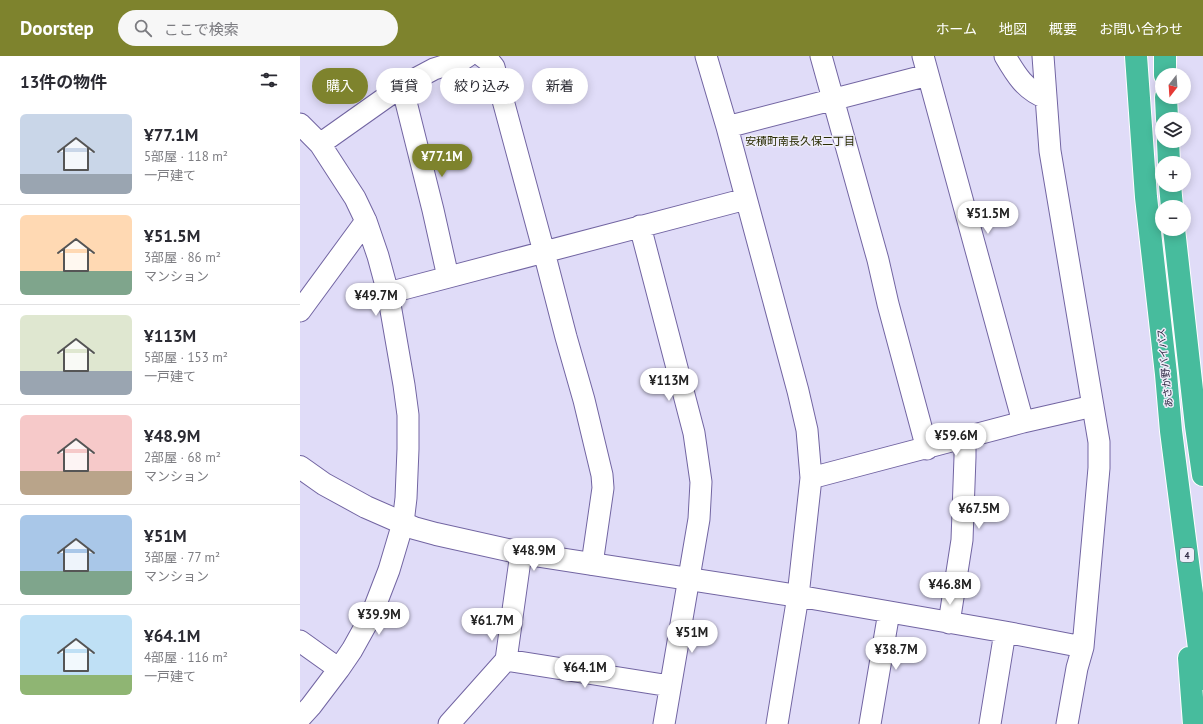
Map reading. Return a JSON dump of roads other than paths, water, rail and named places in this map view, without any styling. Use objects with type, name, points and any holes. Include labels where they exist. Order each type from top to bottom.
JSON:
[{"type":"highway","name":"あさか野バイパス","points":[[1136,56],[1146,197],[1171,431],[1203,679]]},
{"type":"highway","points":[[1165,56],[1165,68]]},
{"type":"highway","points":[[1175,236],[1197,378],[1203,475]]},
{"type":"highway","points":[[1171,431],[1194,724]]},
{"type":"street","points":[[432,70],[462,60],[468,56]]},
{"type":"street","points":[[482,56],[494,67],[584,400],[602,475],[603,488],[592,564]]},
{"type":"street","points":[[706,56],[727,127],[803,409],[807,430],[811,478],[798,596],[777,724]]},
{"type":"street","points":[[821,56],[878,260],[888,304],[927,448]]},
{"type":"street","points":[[1005,56],[1023,84],[1034,93],[1046,98]]},
{"type":"street","points":[[1043,56],[1050,151],[1099,442],[1099,468],[1083,647],[1077,668],[1067,724]]},
{"type":"street","points":[[727,127],[834,100],[925,66],[1022,422]]},
{"type":"street","points":[[320,144],[377,104]]},
{"type":"street","points":[[406,104],[448,277]]},
{"type":"street","points":[[300,124],[320,144],[355,198],[366,221],[378,256],[388,293],[408,415],[406,484],[402,523],[389,570],[372,614],[352,650],[311,706],[300,718]]},
{"type":"street","points":[[388,293],[746,199]]},
{"type":"street","points":[[300,311],[366,221]]},
{"type":"street","points":[[640,226],[694,433],[698,450],[701,482],[701,501],[664,724]]},
{"type":"street","points":[[811,478],[1022,422],[1092,406]]},
{"type":"street","points":[[949,623],[962,540],[965,448],[962,438]]},
{"type":"street","points":[[300,467],[324,484],[366,507],[414,528],[436,534],[520,553],[798,596],[1083,647]]},
{"type":"street","points":[[449,724],[506,660],[520,553]]},
{"type":"street","points":[[870,724],[888,612]]},
{"type":"street","points":[[990,724],[1005,632]]},
{"type":"street","points":[[300,641],[339,669]]},
{"type":"street","points":[[506,660],[670,686]]},
{"type":"district","name":"安積町南長久保二丁目","points":[[800,141]]}]
